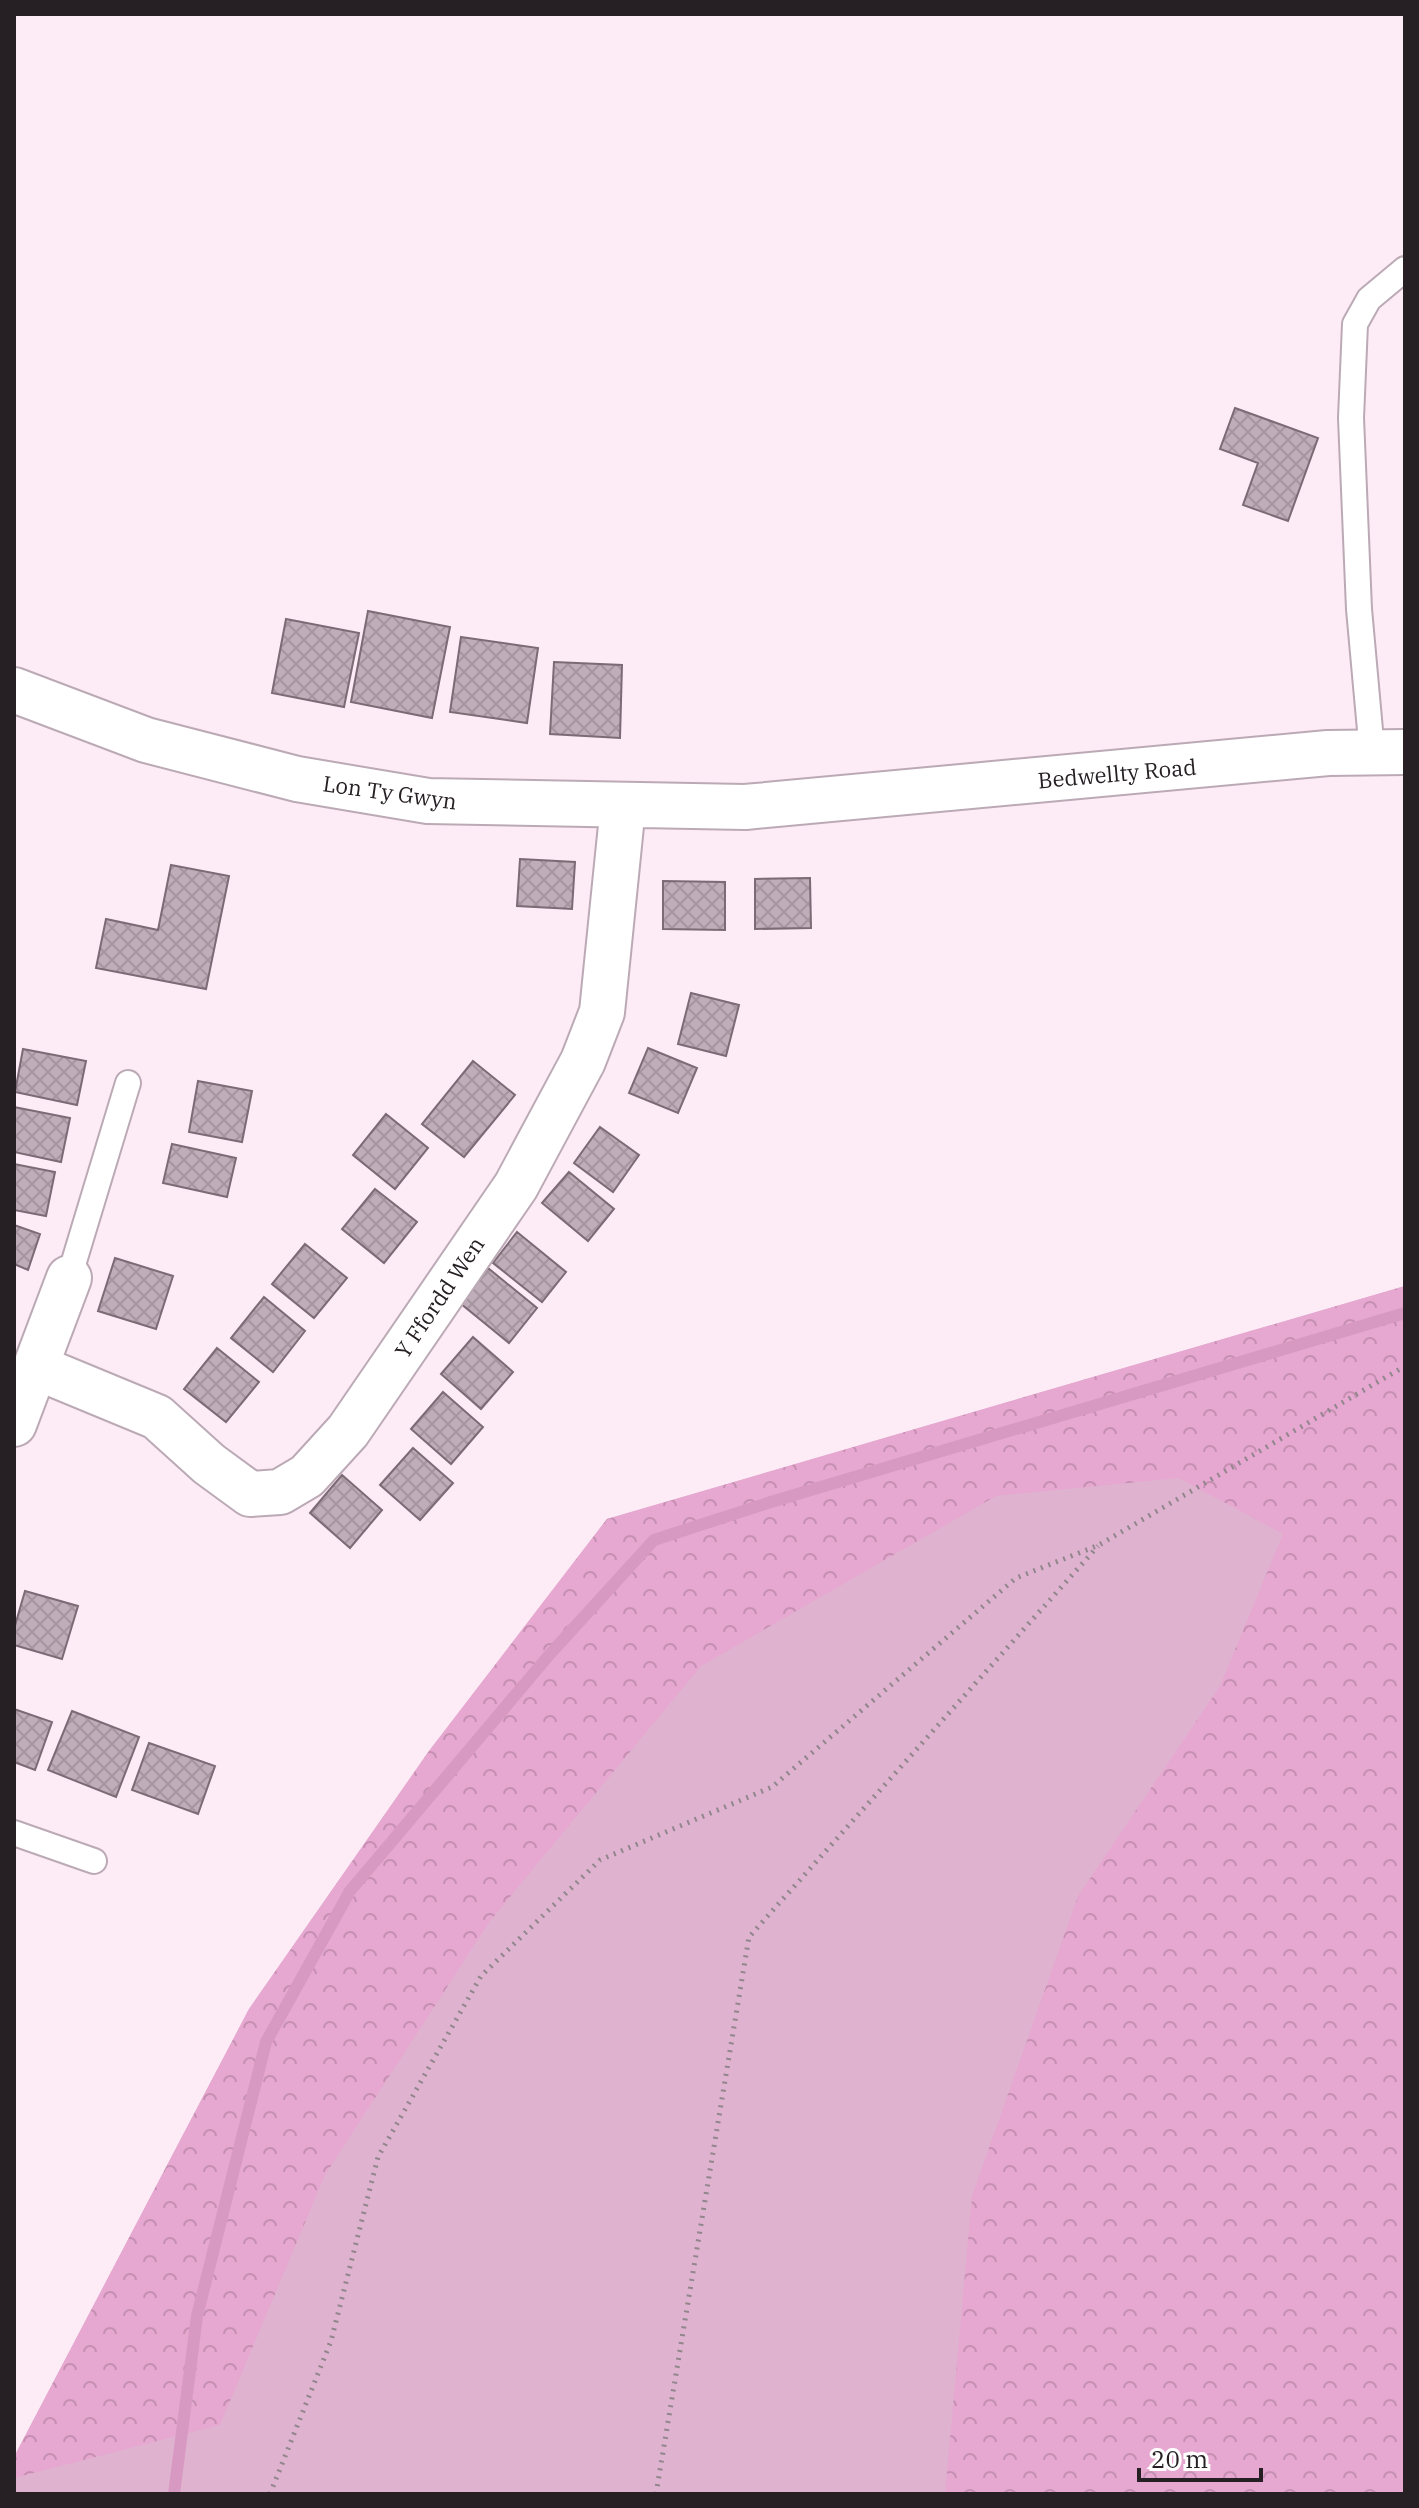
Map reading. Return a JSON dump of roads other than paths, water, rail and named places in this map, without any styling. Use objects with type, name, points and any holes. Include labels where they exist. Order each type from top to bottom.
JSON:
[{"type":"street","name":"Lon Ty Gwyn","points":[[14,690],[146,740],[297,779],[428,801],[745,807],[829,800]]},
{"type":"street","name":"Bedwellty Road","points":[[829,800],[1328,753],[1388,752]]},
{"type":"street","name":"Y Ffordd Wen","points":[[36,1367],[157,1417],[209,1464],[250,1494],[280,1492],[307,1476],[348,1431],[516,1186],[583,1061],[602,1012],[623,806]]},
{"type":"street","points":[[14,1424],[69,1278]]},
{"type":"lane","points":[[1388,752],[1359,609],[1351,418],[1355,324],[1369,299],[1405,269]]},
{"type":"lane","points":[[69,1278],[128,1083]]},
{"type":"lane","points":[[14,1833],[94,1861]]},
{"type":"waterway","points":[[174,2494],[197,2316],[266,2042],[350,1891],[550,1654],[654,1540],[774,1501],[1405,1313]]}]
